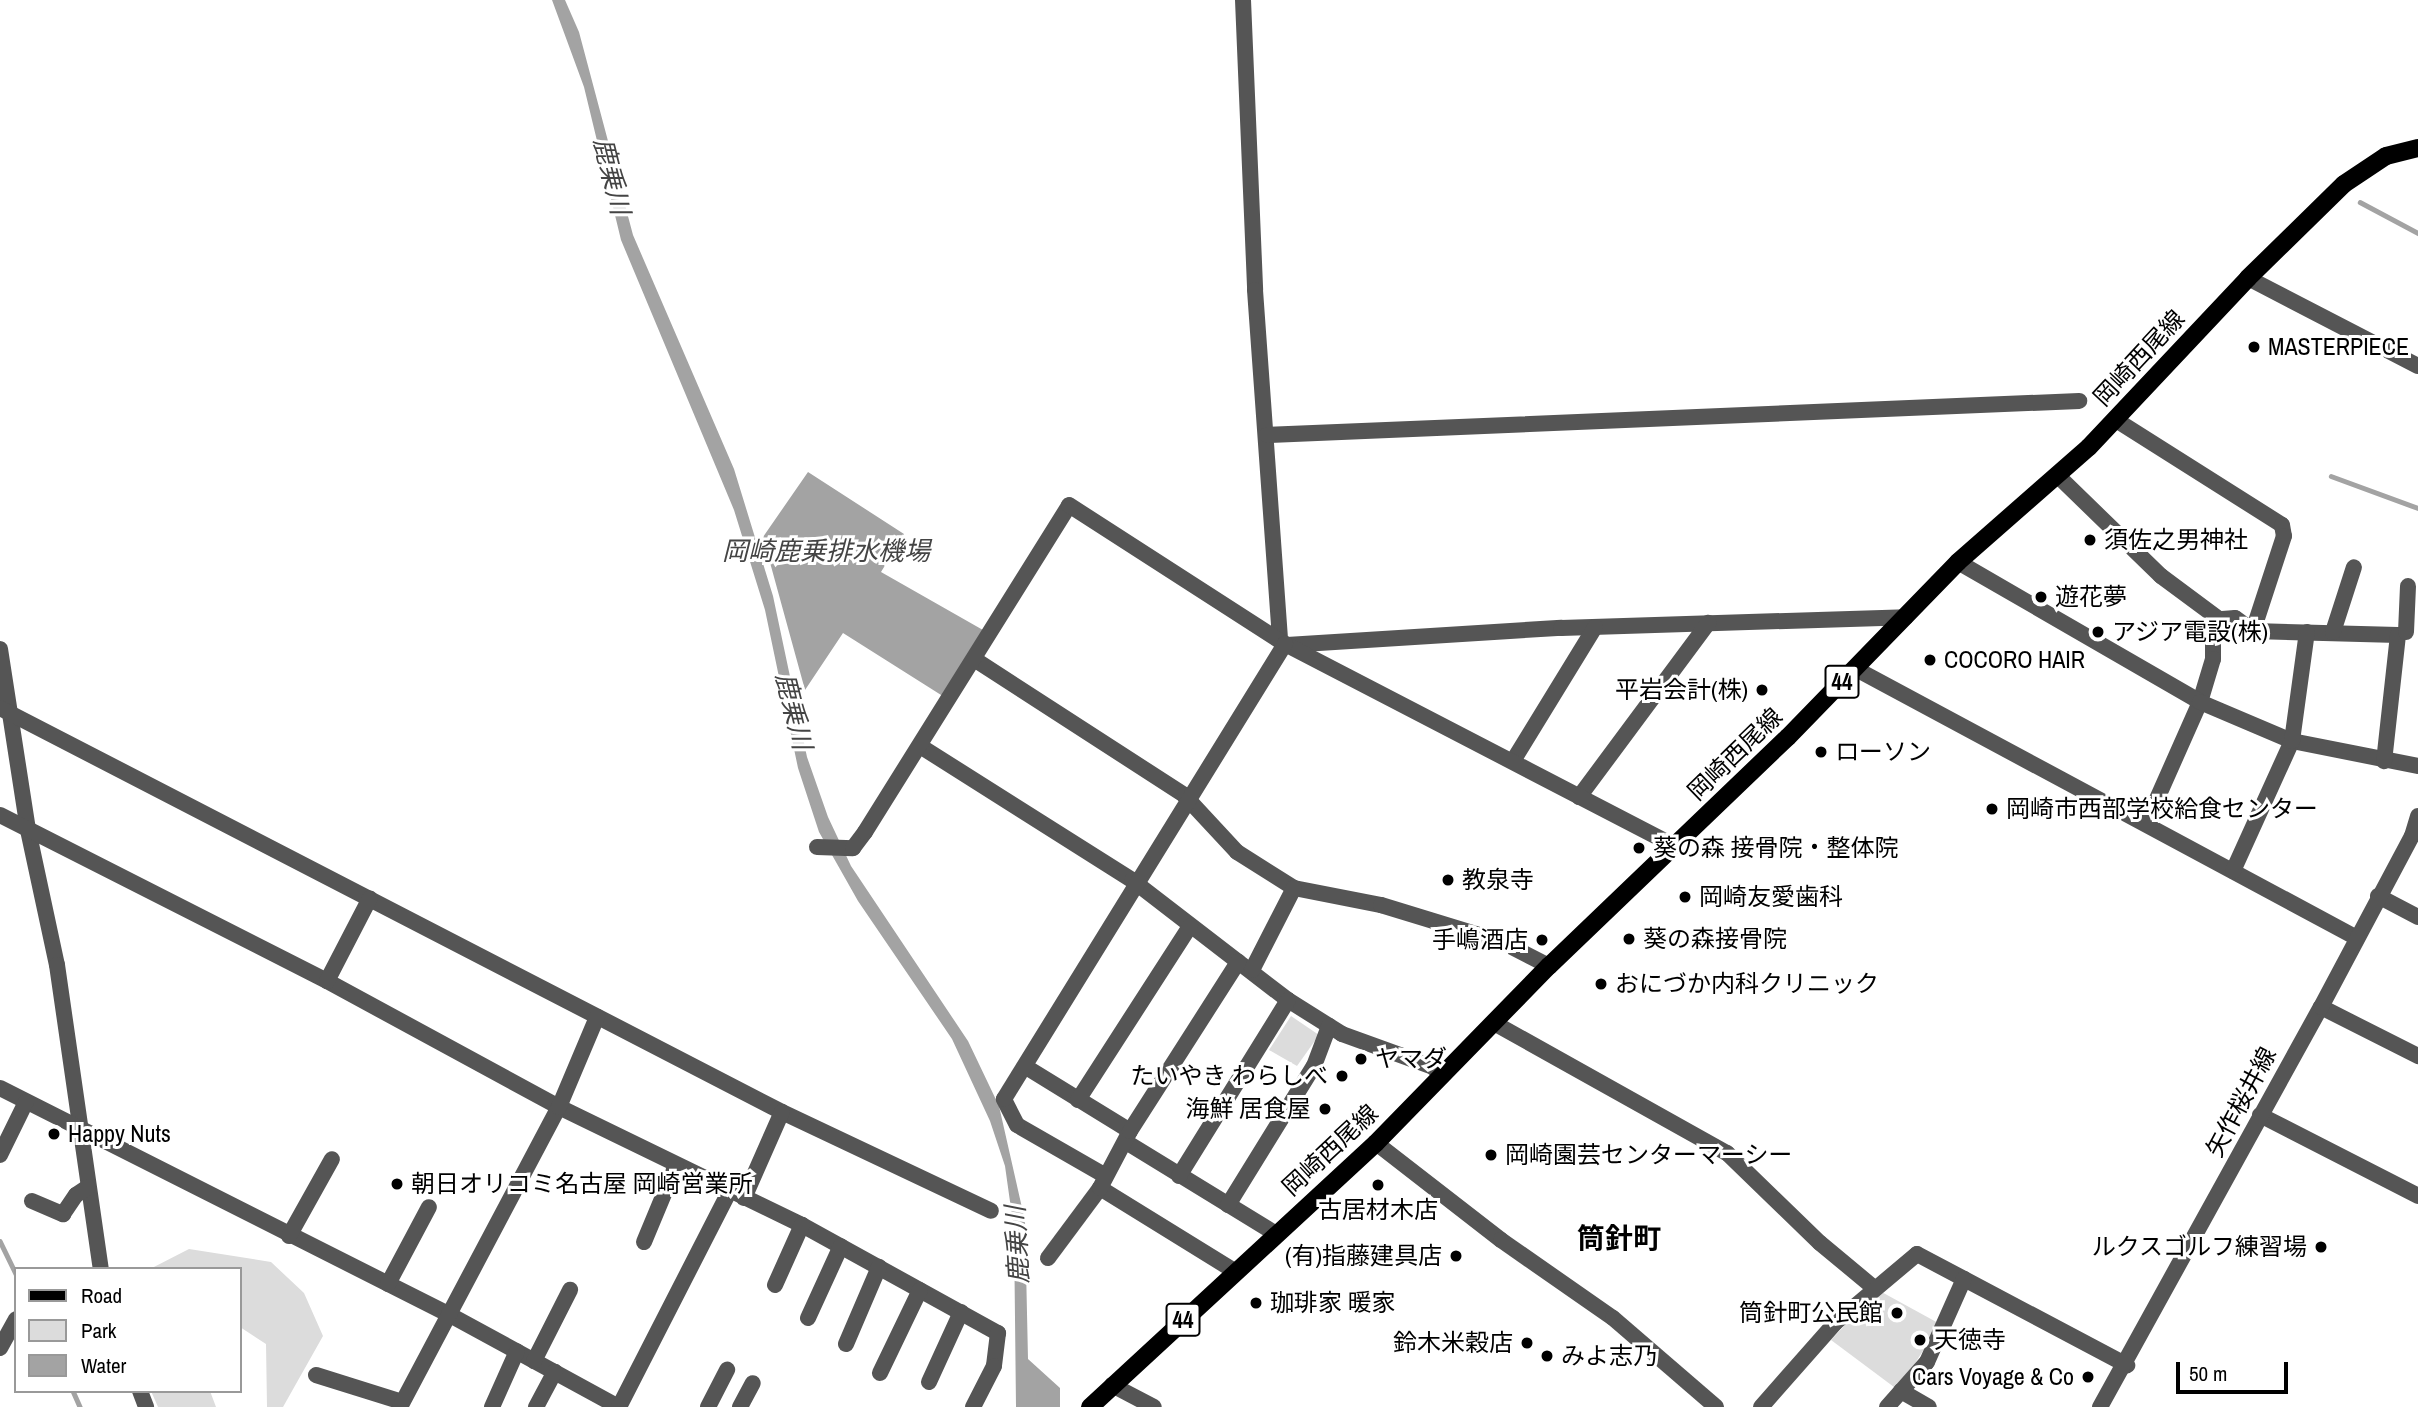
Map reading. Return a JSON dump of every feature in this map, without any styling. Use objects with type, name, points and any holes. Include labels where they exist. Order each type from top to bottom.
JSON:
[{"type":"main road","name":"岡崎西尾線","points":[[1090,1407],[1377,1143],[1549,967],[1856,668],[1958,562],[2116,419],[2248,278],[2364,168],[2418,148]]},
{"type":"street","points":[[1236,1272],[1014,1122],[1004,1099],[1138,887],[1284,644],[1255,290],[1243,0]]},
{"type":"street","points":[[2248,278],[2418,366]]},
{"type":"street","points":[[1267,435],[2080,401]]},
{"type":"street","points":[[2116,419],[2282,525],[2284,536],[2253,631]]},
{"type":"street","points":[[2057,475],[2161,576],[2219,619],[2235,618],[2253,631],[2407,631]]},
{"type":"street","points":[[817,847],[853,848],[920,746],[1069,505],[1284,644],[1674,846]]},
{"type":"street","points":[[1958,562],[2200,702],[2292,741],[2418,766]]},
{"type":"street","points":[[2333,632],[2354,568]]},
{"type":"street","points":[[2384,761],[2407,631],[2408,586]]},
{"type":"street","points":[[1284,644],[1595,627],[1906,617]]},
{"type":"street","points":[[2146,824],[2200,702],[2213,659],[2213,626],[2219,619]]},
{"type":"street","points":[[1579,797],[1708,623]]},
{"type":"street","points":[[1513,761],[1595,627]]},
{"type":"street","points":[[2232,871],[2292,741],[2307,632]]},
{"type":"street","points":[[0,649],[6,711],[57,965],[77,1130],[101,1267]]},
{"type":"street","points":[[974,659],[1184,795],[1188,803],[1237,852],[1294,888],[1381,905],[1502,942],[1549,967]]},
{"type":"street","points":[[1856,668],[2355,937]]},
{"type":"street","points":[[6,711],[782,1112],[991,1212]]},
{"type":"street","points":[[920,746],[1138,887],[1288,1000],[1329,1026],[1433,1067],[1442,1076]]},
{"type":"street","points":[[0,815],[327,981],[559,1107],[802,1224],[998,1333],[994,1366],[973,1407]]},
{"type":"street","name":"矢作桜井線","points":[[2100,1407],[2127,1365],[2260,1115],[2321,1007],[2355,937],[2412,836],[2418,816]]},
{"type":"street","points":[[1048,1258],[1102,1182],[1128,1137],[1245,966],[1294,888]]},
{"type":"street","points":[[2378,896],[2418,917]]},
{"type":"street","points":[[327,981],[370,898]]},
{"type":"street","points":[[1078,1100],[1190,926]]},
{"type":"street","points":[[1179,1176],[1288,1000]]},
{"type":"street","points":[[2321,1007],[2418,1056]]},
{"type":"street","points":[[316,1375],[401,1404],[559,1107],[597,1017]]},
{"type":"street","points":[[1494,1023],[1727,1153],[1820,1243],[1873,1287]]},
{"type":"street","points":[[1228,1205],[1314,1066],[1329,1026]]},
{"type":"street","points":[[1026,1067],[1078,1100],[1179,1176],[1276,1234]]},
{"type":"street","points":[[0,1088],[77,1130],[450,1315],[619,1407],[782,1112]]},
{"type":"street","points":[[0,1155],[26,1102]]},
{"type":"street","points":[[2260,1115],[2418,1196]]},
{"type":"street","points":[[1377,1143],[1501,1240],[1613,1318],[1716,1407]]},
{"type":"street","points":[[289,1236],[332,1159]]},
{"type":"street","points":[[643,1242],[677,1165]]},
{"type":"street","points":[[32,1201],[64,1214],[76,1195],[88,1187]]},
{"type":"street","points":[[388,1284],[429,1207]]},
{"type":"street","points":[[775,1285],[802,1224]]},
{"type":"street","points":[[808,1318],[841,1246]]},
{"type":"street","points":[[1761,1407],[1873,1287],[1917,1254],[2127,1365]]},
{"type":"street","points":[[846,1344],[879,1268]]},
{"type":"street","points":[[1888,1407],[1927,1362],[1964,1279]]},
{"type":"street","points":[[534,1361],[569,1290]]},
{"type":"street","points":[[880,1373],[920,1290]]},
{"type":"street","points":[[929,1382],[961,1312]]},
{"type":"street","points":[[0,1348],[14,1322]]},
{"type":"street","points":[[492,1407],[517,1351]]},
{"type":"street","points":[[708,1407],[727,1370]]},
{"type":"street","points":[[536,1407],[555,1372]]},
{"type":"street","points":[[740,1407],[753,1383]]},
{"type":"street","points":[[1112,1385],[1154,1407]]},
{"type":"street","points":[[1900,1391],[1929,1407]]},
{"type":"green space","points":[[1291,1016],[1319,1035],[1297,1066],[1269,1050]]},
{"type":"green space","points":[[189,1249],[271,1262],[304,1293],[323,1336],[283,1407],[267,1407],[266,1344],[242,1328],[242,1267],[154,1267]]},
{"type":"green space","points":[[1878,1290],[1940,1324],[1898,1390],[1831,1340]]},
{"type":"green space","points":[[152,1393],[211,1393],[216,1407],[158,1407]]},
{"type":"water","name":"鹿乗川","points":[[552,0],[565,0],[579,32],[633,235],[734,469],[773,596],[807,757],[828,817],[851,866],[968,1041],[999,1106],[1025,1221],[1028,1359],[1060,1388],[1060,1407],[1016,1407],[1014,1230],[1005,1166],[990,1121],[952,1039],[858,901],[819,832],[798,768],[765,610],[734,510],[621,240],[584,87]]},
{"type":"water","name":"岡崎鹿乗排水機場","points":[[808,472],[904,534],[881,572],[990,634],[949,700],[843,633],[805,690],[763,537]]},
{"type":"waterway","points":[[2360,202],[2418,233]]},
{"type":"waterway","points":[[2331,476],[2418,508]]},
{"type":"waterway","points":[[0,1241],[14,1270]]},
{"type":"waterway","points":[[74,1393],[80,1407]]},
{"type":"place","name":"MASTERPIECE","points":[[2254,347]]},
{"type":"place","name":"須佐之男神社","points":[[2090,540]]},
{"type":"place","name":"遊花夢","points":[[2041,597]]},
{"type":"place","name":"アジア電設(株)","points":[[2098,632]]},
{"type":"place","name":"COCORO HAIR","points":[[1930,660]]},
{"type":"place","name":"平岩会計(株)","points":[[1762,690]]},
{"type":"place","name":"ローソン","points":[[1821,752]]},
{"type":"place","name":"岡崎市西部学校給食センター","points":[[1992,809]]},
{"type":"place","name":"葵の森 接骨院・整体院","points":[[1639,848]]},
{"type":"place","name":"教泉寺","points":[[1448,880]]},
{"type":"place","name":"岡崎友愛歯科","points":[[1685,897]]},
{"type":"place","name":"葵の森接骨院","points":[[1629,939]]},
{"type":"place","name":"手嶋酒店","points":[[1542,940]]},
{"type":"place","name":"おにづか内科クリニック","points":[[1601,984]]},
{"type":"place","name":"ヤマダ","points":[[1361,1059]]},
{"type":"place","name":"たいやき わらしべ","points":[[1342,1076]]},
{"type":"place","name":"海鮮 居食屋","points":[[1325,1109]]},
{"type":"place","name":"Happy Nuts","points":[[54,1134]]},
{"type":"place","name":"岡崎園芸センターマーシー","points":[[1491,1155]]},
{"type":"place","name":"朝日オリコミ名古屋 岡崎営業所","points":[[397,1184]]},
{"type":"place","name":"古居材木店","points":[[1378,1185]]},
{"type":"place","name":"ルクスゴルフ練習場","points":[[2321,1247]]},
{"type":"place","name":"(有)指藤建具店","points":[[1456,1256]]},
{"type":"place","name":"珈琲家 暖家","points":[[1256,1303]]},
{"type":"place","name":"筒針町公民館","points":[[1897,1313]]},
{"type":"place","name":"天徳寺","points":[[1920,1340]]},
{"type":"place","name":"鈴木米穀店","points":[[1527,1343]]},
{"type":"place","name":"みよ志乃","points":[[1547,1356]]},
{"type":"place","name":"Cars Voyage & Co","points":[[2088,1377]]},
{"type":"district","name":"筒針町","points":[[1619,1238]]}]
